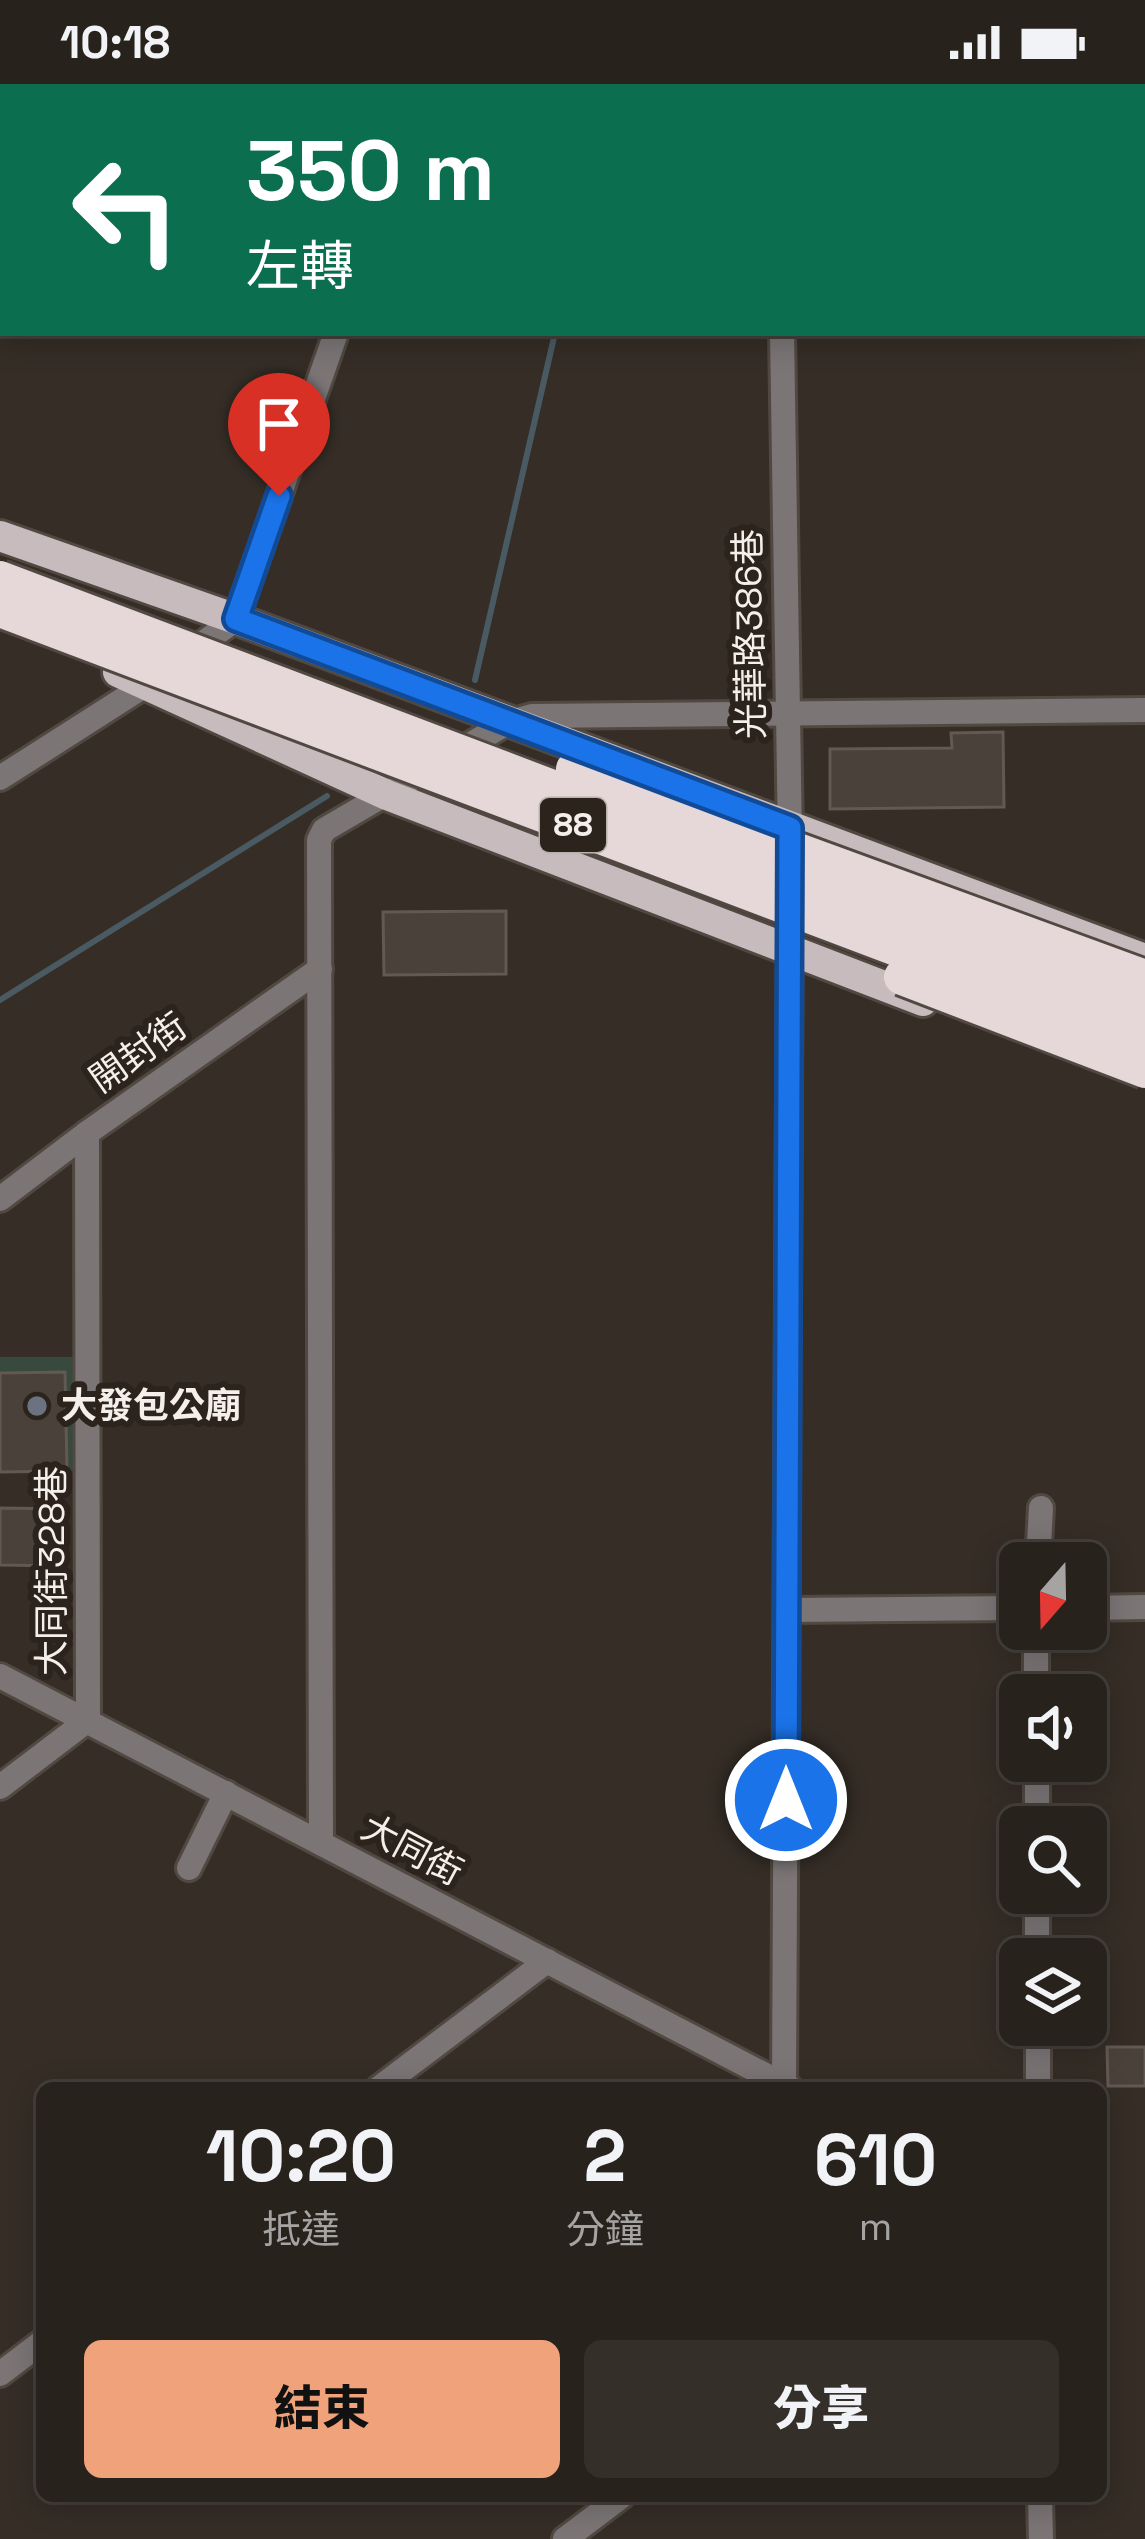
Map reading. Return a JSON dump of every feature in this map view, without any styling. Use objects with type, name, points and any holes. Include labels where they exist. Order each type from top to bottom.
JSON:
[{"type":"highway","points":[[0,569],[596,777],[1145,978]]},
{"type":"highway","name":"88","points":[[0,579],[1145,1012]]},
{"type":"highway","name":"88","points":[[0,609],[155,677],[1145,1042]]},
{"type":"highway","points":[[155,677],[600,860],[1145,1070]]},
{"type":"main road","points":[[0,536],[236,619],[1145,958]]},
{"type":"main road","points":[[0,627],[155,677],[387,795],[1145,1085]]},
{"type":"street","points":[[0,778],[236,619],[335,336]]},
{"type":"street","name":"光華路386巷","points":[[782,336],[790,828],[787,2082]]},
{"type":"street","points":[[321,1843],[319,840],[324,830],[507,723],[532,716],[1145,710]]},
{"type":"street","name":"開封街","points":[[0,1199],[320,969]]},
{"type":"street","name":"大同街328巷","points":[[87,1133],[88,1720]]},
{"type":"street","points":[[1039,1542],[1041,1508]]},
{"type":"street","points":[[1107,1608],[1145,1607]]},
{"type":"street","points":[[787,1610],[999,1609]]},
{"type":"street","name":"大同街","points":[[0,1676],[779,2082]]},
{"type":"street","points":[[0,1787],[88,1720]]},
{"type":"street","points":[[189,1868],[226,1793]]},
{"type":"street","points":[[387,2082],[547,1961]]},
{"type":"street","points":[[1038,2046],[1038,2082]]},
{"type":"street","points":[[0,2374],[36,2347]]},
{"type":"street","points":[[565,2539],[614,2502]]},
{"type":"street","points":[[1036,2535],[1039,2502]]},
{"type":"green space","points":[[0,1357],[74,1357],[74,1471],[67,1471],[65,1373],[0,1373]]},
{"type":"building","points":[[1003,732],[1004,807],[830,809],[830,749],[952,748],[951,733]]},
{"type":"building","points":[[506,911],[506,974],[384,975],[383,912]]},
{"type":"building","name":"大發包公廟","points":[[65,1372],[67,1471],[0,1472],[0,1373]]},
{"type":"building","points":[[0,1508],[65,1509],[65,1566],[0,1565]]},
{"type":"building","points":[[1107,2047],[1145,2047],[1145,2086],[1108,2086]]},
{"type":"waterway","points":[[475,680],[554,336]]},
{"type":"waterway","points":[[0,1000],[327,796]]},
{"type":"place","name":"大發包公廟","points":[[37,1406]]},
{"type":"route","points":[[279,496],[236,619],[790,828],[786,1800]]}]
